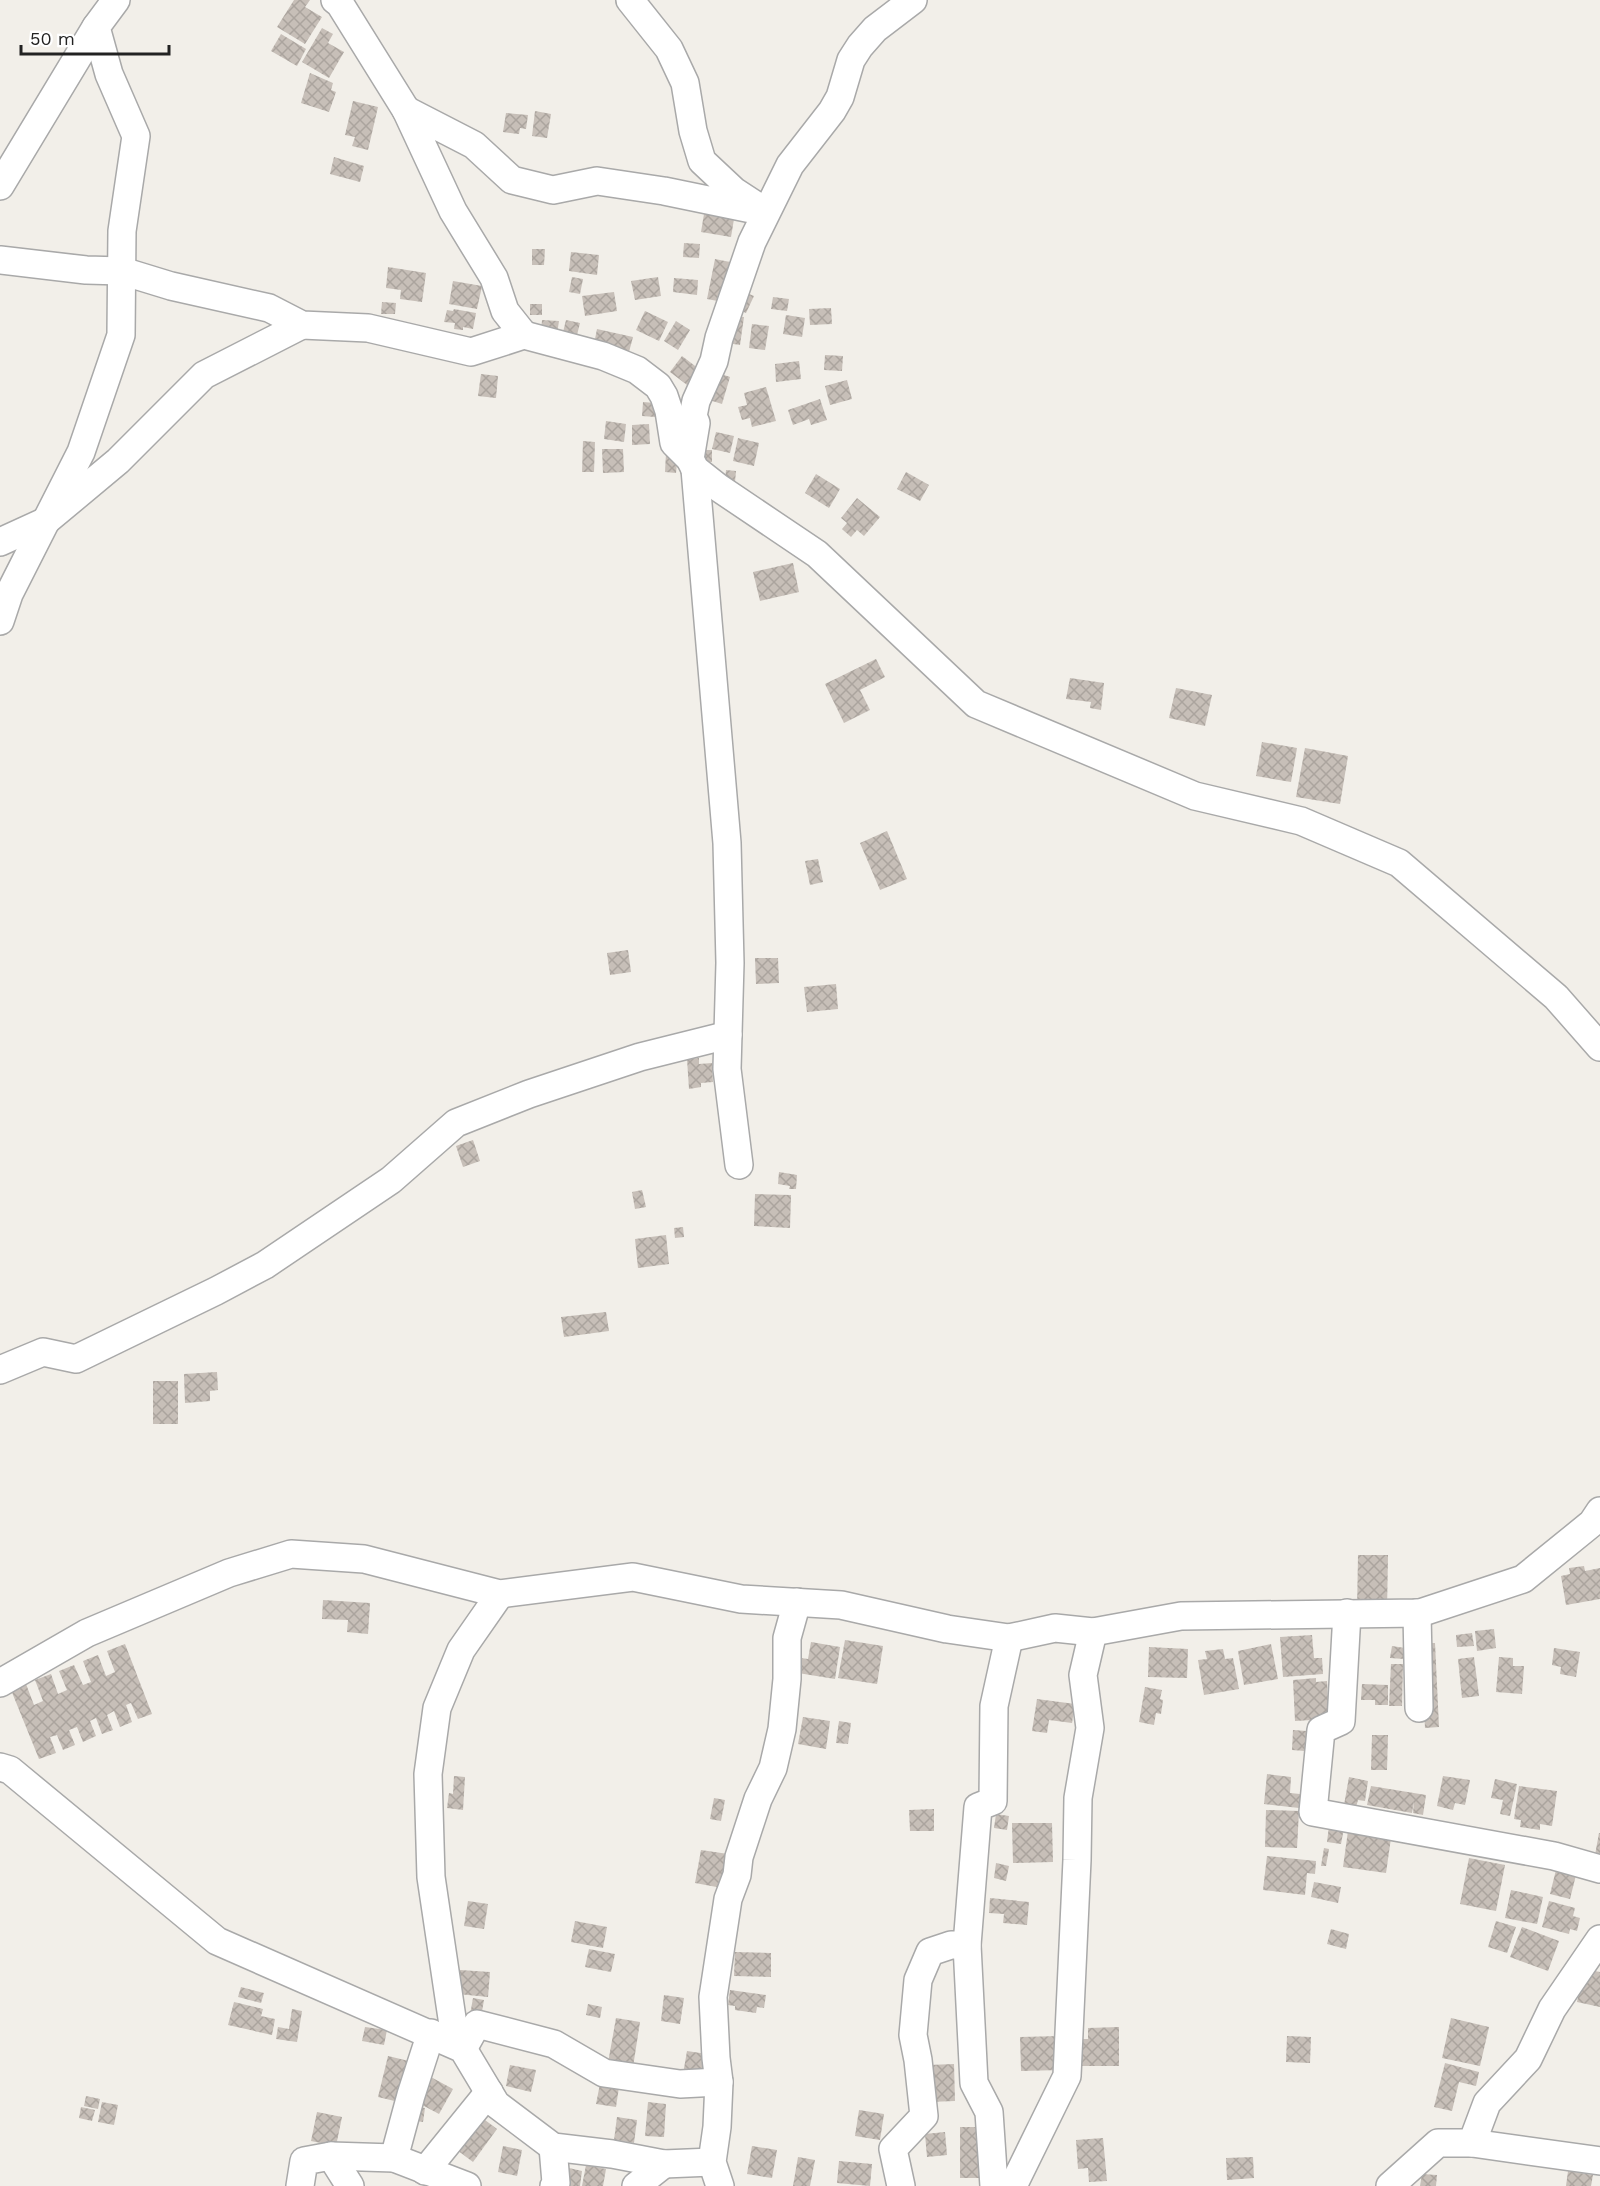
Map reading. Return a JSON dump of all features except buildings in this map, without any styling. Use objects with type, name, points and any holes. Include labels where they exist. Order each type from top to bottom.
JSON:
[{"type":"street","points":[[0,186],[96,27],[116,0]]},
{"type":"street","points":[[334,0],[340,4],[406,110],[453,211],[494,278],[505,311],[524,335]]},
{"type":"street","points":[[630,0],[669,49],[685,83],[693,132],[702,160],[734,191],[766,212]]},
{"type":"street","points":[[739,1165],[727,1069],[730,963],[727,843],[693,464],[696,423],[693,416],[696,401],[714,361],[719,338],[752,242],[790,165],[840,98],[851,60],[860,46],[875,29],[913,0]]},
{"type":"street","points":[[0,621],[9,594],[81,452],[121,335],[122,231],[136,136],[109,74],[96,27]]},
{"type":"street","points":[[406,110],[474,145],[512,180],[553,190],[597,181],[664,191],[766,212]]},
{"type":"street","points":[[0,260],[86,270],[122,271],[171,286],[269,308],[302,324],[368,328],[471,352],[524,335],[603,356],[637,370],[658,386],[664,396],[674,443],[693,464],[719,488],[817,554],[976,704],[1195,796],[1301,821],[1399,862],[1556,997],[1600,1047]]},
{"type":"street","points":[[0,542],[46,521],[118,461],[204,375],[302,324]]},
{"type":"street","points":[[0,1370],[43,1352],[76,1359],[265,1265],[391,1180],[456,1123],[529,1094],[640,1057],[728,1035]]},
{"type":"street","points":[[0,1683],[87,1633],[230,1573],[291,1554],[364,1559],[500,1594],[633,1577],[741,1599],[841,1605],[947,1629],[1009,1638],[1055,1628],[1093,1632],[1182,1616],[1417,1613],[1523,1579],[1597,1518]]},
{"type":"street","points":[[500,1594],[461,1650],[437,1708],[428,1774],[431,1877],[460,2047],[496,2104],[553,2147],[612,2154],[716,2174],[719,2082],[713,1997],[728,1899],[737,1875],[739,1857],[758,1799],[773,1768],[787,1679],[787,1638],[797,1602]]},
{"type":"street","points":[[1417,1613],[1419,1708]]},
{"type":"street","points":[[1347,1614],[1341,1721],[1321,1730],[1313,1812],[1554,1856],[1600,1869]]},
{"type":"street","points":[[1013,2186],[1067,2076],[1078,1798],[1090,1728],[1083,1675],[1093,1632]]},
{"type":"street","points":[[994,2186],[989,2112],[974,2083],[967,1945],[978,1807],[993,1801],[993,1706],[1009,1638]]},
{"type":"street","points":[[0,1767],[10,1770],[217,1941],[460,2047]]},
{"type":"street","points":[[1472,2143],[1487,2103],[1528,2059],[1552,2009],[1600,1939]]},
{"type":"street","points":[[901,2186],[893,2149],[924,2116],[913,2035],[918,1980],[930,1952],[951,1945],[967,1945]]},
{"type":"street","points":[[460,2047],[477,2024],[554,2044],[604,2073],[680,2084],[719,2082]]},
{"type":"street","points":[[394,2158],[431,2033]]},
{"type":"street","points":[[425,2171],[489,2092]]},
{"type":"street","points":[[1390,2186],[1438,2143],[1472,2143],[1600,2161]]},
{"type":"street","points":[[553,2147],[556,2183],[554,2186]]},
{"type":"street","points":[[331,2156],[350,2186]]},
{"type":"street","points":[[300,2186],[304,2161],[331,2156],[394,2158],[467,2186]]},
{"type":"street","points":[[636,2186],[663,2164]]}]
